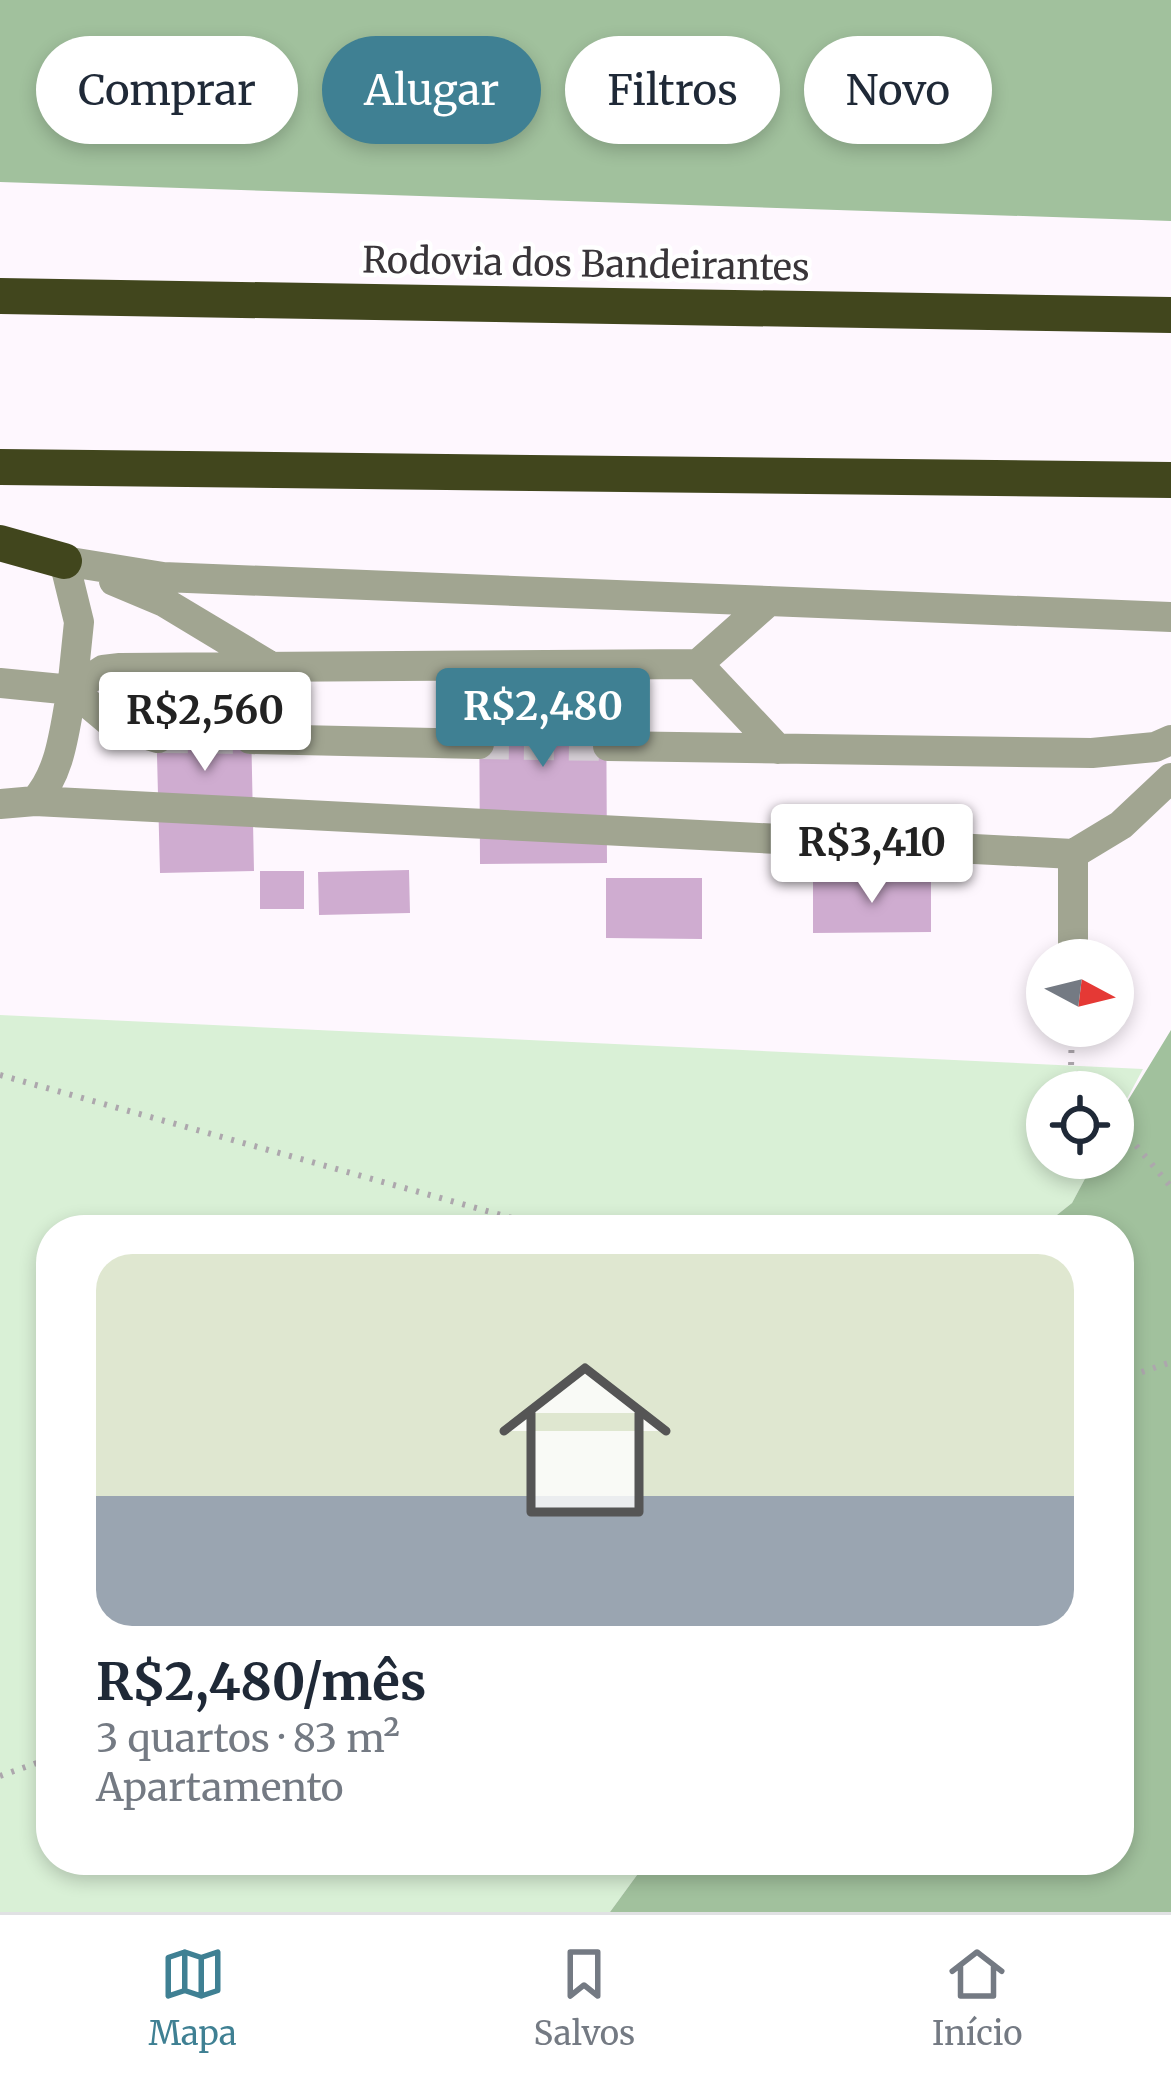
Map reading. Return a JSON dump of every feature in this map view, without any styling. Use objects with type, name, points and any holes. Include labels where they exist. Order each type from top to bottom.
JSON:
[{"type":"highway","name":"Rodovia dos Bandeirantes","points":[[0,296],[1171,315]]},
{"type":"highway","points":[[0,467],[1171,480]]},
{"type":"highway","points":[[0,543],[64,561]]},
{"type":"lane","points":[[64,561],[163,577],[1171,617]]},
{"type":"lane","points":[[64,561],[164,602],[267,664]]},
{"type":"lane","points":[[35,801],[56,770],[72,690],[79,622],[64,561]]},
{"type":"lane","points":[[72,690],[103,670],[120,668],[698,664],[769,601]]},
{"type":"lane","points":[[698,664],[778,749]]},
{"type":"lane","points":[[0,683],[72,690],[114,725],[158,738]]},
{"type":"lane","points":[[250,739],[479,744]]},
{"type":"lane","points":[[608,746],[1092,753],[1155,747],[1171,740]]},
{"type":"lane","points":[[0,804],[35,801],[1072,854],[1121,825],[1171,778]]},
{"type":"lane","points":[[1072,854],[1073,939]]},
{"type":"path","points":[[0,1075],[501,1215]]},
{"type":"path","points":[[1134,1143],[1171,1187]]},
{"type":"path","points":[[1134,1375],[1171,1362]]},
{"type":"path","points":[[0,1776],[36,1763]]},
{"type":"green space","points":[[0,0],[1171,0],[1171,221],[0,182]]},
{"type":"green space","points":[[0,1015],[1143,1069],[1134,1086],[1134,1071],[1026,1071],[1026,1179],[1085,1179],[1072,1203],[1057,1215],[36,1215],[36,1875],[637,1875],[610,1912],[0,1912]]},
{"type":"green space","points":[[1171,1030],[1171,1912],[610,1912],[637,1875],[1134,1875],[1134,1215],[1057,1215],[1072,1203],[1085,1179],[1134,1179],[1134,1091]]},
{"type":"building","points":[[250,675],[254,871],[160,873],[155,677]]},
{"type":"building","points":[[606,676],[607,863],[480,864],[479,677]]},
{"type":"building","points":[[409,870],[410,913],[319,915],[318,872]]},
{"type":"building","points":[[260,871],[304,871],[304,909],[260,909]]},
{"type":"building","points":[[606,878],[702,878],[702,939],[606,938]]},
{"type":"building","points":[[931,879],[931,932],[813,933],[813,880]]},
{"type":"tunnel","points":[[158,738],[250,739]]},
{"type":"tunnel","points":[[479,744],[608,746]]}]
